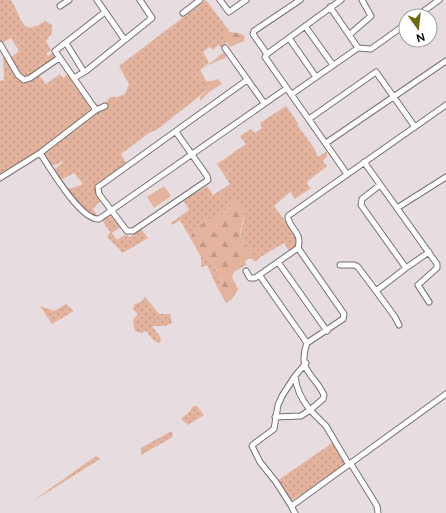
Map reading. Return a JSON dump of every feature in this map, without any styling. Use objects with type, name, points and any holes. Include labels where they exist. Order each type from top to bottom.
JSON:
[{"type":"street","points":[[60,6],[69,0]]},
{"type":"street","points":[[98,0],[124,39]]},
{"type":"street","points":[[74,78],[84,72],[152,18],[140,0]]},
{"type":"street","points":[[183,13],[200,0]]},
{"type":"street","points":[[220,0],[229,12],[246,0]]},
{"type":"street","points":[[300,0],[254,31],[254,34],[267,54],[266,59],[288,88],[347,174]]},
{"type":"street","points":[[267,54],[340,0]]},
{"type":"street","points":[[349,35],[371,16],[362,0]]},
{"type":"street","points":[[428,8],[440,0]]},
{"type":"street","points":[[330,7],[358,48]]},
{"type":"street","points":[[96,110],[59,58],[56,51],[105,12]]},
{"type":"street","points":[[305,26],[333,65]]},
{"type":"street","points":[[292,94],[358,48],[371,49],[398,30]]},
{"type":"street","points":[[289,38],[316,77]]},
{"type":"street","points":[[66,43],[84,72]]},
{"type":"street","points":[[0,44],[18,75],[24,80],[30,78],[59,58]]},
{"type":"street","points":[[224,48],[264,103]]},
{"type":"street","points":[[326,143],[446,61]]},
{"type":"street","points":[[309,119],[376,72],[415,126]]},
{"type":"street","points":[[176,132],[207,176],[207,182],[130,232],[125,229],[99,194],[98,188],[247,80]]},
{"type":"street","points":[[40,153],[83,212],[97,220],[192,155],[264,103],[288,88]]},
{"type":"street","points":[[275,417],[301,416],[323,399],[324,395],[308,372],[306,363],[303,359],[307,343],[343,319],[344,314],[298,248],[299,236],[290,224],[288,216],[446,105]]},
{"type":"street","points":[[0,178],[40,153],[96,110],[105,106]]},
{"type":"street","points":[[364,162],[437,264],[438,268],[418,284],[429,302]]},
{"type":"street","points":[[397,208],[446,177]]},
{"type":"street","points":[[380,185],[362,199],[361,205],[406,268]]},
{"type":"street","points":[[246,271],[251,279],[260,276],[298,248]]},
{"type":"street","points":[[376,291],[429,252]]},
{"type":"street","points":[[278,262],[327,331]]},
{"type":"street","points":[[340,265],[354,265],[358,267],[395,318],[399,326]]},
{"type":"street","points":[[260,276],[307,343]]},
{"type":"street","points":[[295,513],[276,482],[260,462],[252,446],[272,431],[275,425],[275,417],[282,396],[295,376],[306,363]]},
{"type":"street","points":[[295,376],[298,390],[310,410],[329,430],[377,506],[378,513]]},
{"type":"street","points":[[292,507],[446,395]]},
{"type":"green space","points":[[0,0],[11,0],[20,19],[26,27],[37,26],[45,21],[52,25],[52,33],[46,41],[51,50],[46,54],[48,56],[53,52],[57,57],[43,67],[40,65],[40,68],[27,78],[21,76],[9,56],[11,57],[19,51],[11,38],[2,43],[0,41]]},
{"type":"green space","points":[[206,0],[227,28],[226,45],[222,48],[218,45],[213,50],[209,47],[203,52],[209,63],[200,70],[199,76],[207,90],[158,129],[149,133],[121,154],[127,164],[100,184],[101,200],[93,209],[99,218],[87,213],[68,189],[82,185],[82,183],[74,173],[61,180],[55,169],[63,162],[62,161],[56,165],[51,165],[43,152],[107,106],[107,101],[110,97],[117,97],[125,94],[129,84],[119,66]]},
{"type":"green space","points":[[228,27],[229,32],[239,33],[245,36],[244,41],[230,47],[224,37]]},
{"type":"green space","points":[[224,52],[227,55],[225,58],[207,66]]},
{"type":"green space","points":[[5,54],[21,80],[38,74],[46,84],[60,74],[63,78],[69,74],[92,111],[48,145],[0,177],[0,81],[4,80],[3,55]]},
{"type":"green space","points":[[204,68],[201,71],[206,81],[218,79],[222,84],[209,92],[200,101],[200,97],[207,90],[199,76],[199,72]]},
{"type":"green space","points":[[286,106],[314,148],[318,157],[327,151],[327,156],[323,161],[327,166],[308,181],[307,184],[311,188],[295,199],[290,192],[274,206],[296,235],[297,246],[290,252],[284,243],[259,258],[256,262],[250,258],[245,261],[246,265],[234,272],[241,259],[251,252],[251,249],[245,246],[240,237],[244,218],[234,202],[223,214],[204,222],[196,228],[191,239],[180,220],[172,225],[171,223],[189,210],[183,200],[207,186],[213,195],[230,184],[217,164],[246,144],[240,136],[251,129],[255,133],[262,128],[260,123]]},
{"type":"green space","points":[[164,186],[171,196],[154,208],[147,197]]},
{"type":"green space","points":[[236,200],[241,203],[244,211],[240,237],[245,246],[252,249],[252,251],[242,259],[236,268],[232,277],[238,289],[232,299],[226,303],[217,287],[223,282],[211,259],[201,257],[191,239],[195,229],[208,220],[223,214]]},
{"type":"green space","points":[[110,215],[121,227],[112,233],[117,240],[126,234],[130,237],[141,229],[148,238],[123,253],[107,237],[110,232],[102,220]]},
{"type":"green space","points":[[201,257],[211,259],[223,282],[217,287],[207,265],[203,267],[201,266]]},
{"type":"green space","points":[[145,297],[159,314],[170,314],[172,323],[165,326],[152,326],[161,338],[160,343],[154,341],[146,331],[142,333],[135,331],[133,320],[138,314],[133,309],[135,304],[141,302]]},
{"type":"green space","points":[[66,304],[74,311],[52,324],[40,306],[54,311]]},
{"type":"green space","points":[[193,406],[197,406],[204,415],[188,425],[181,419]]},
{"type":"green space","points":[[172,432],[173,437],[141,455],[141,448]]},
{"type":"green space","points":[[335,441],[347,464],[291,501],[277,481]]},
{"type":"green space","points":[[96,456],[100,459],[35,500],[37,498]]}]
